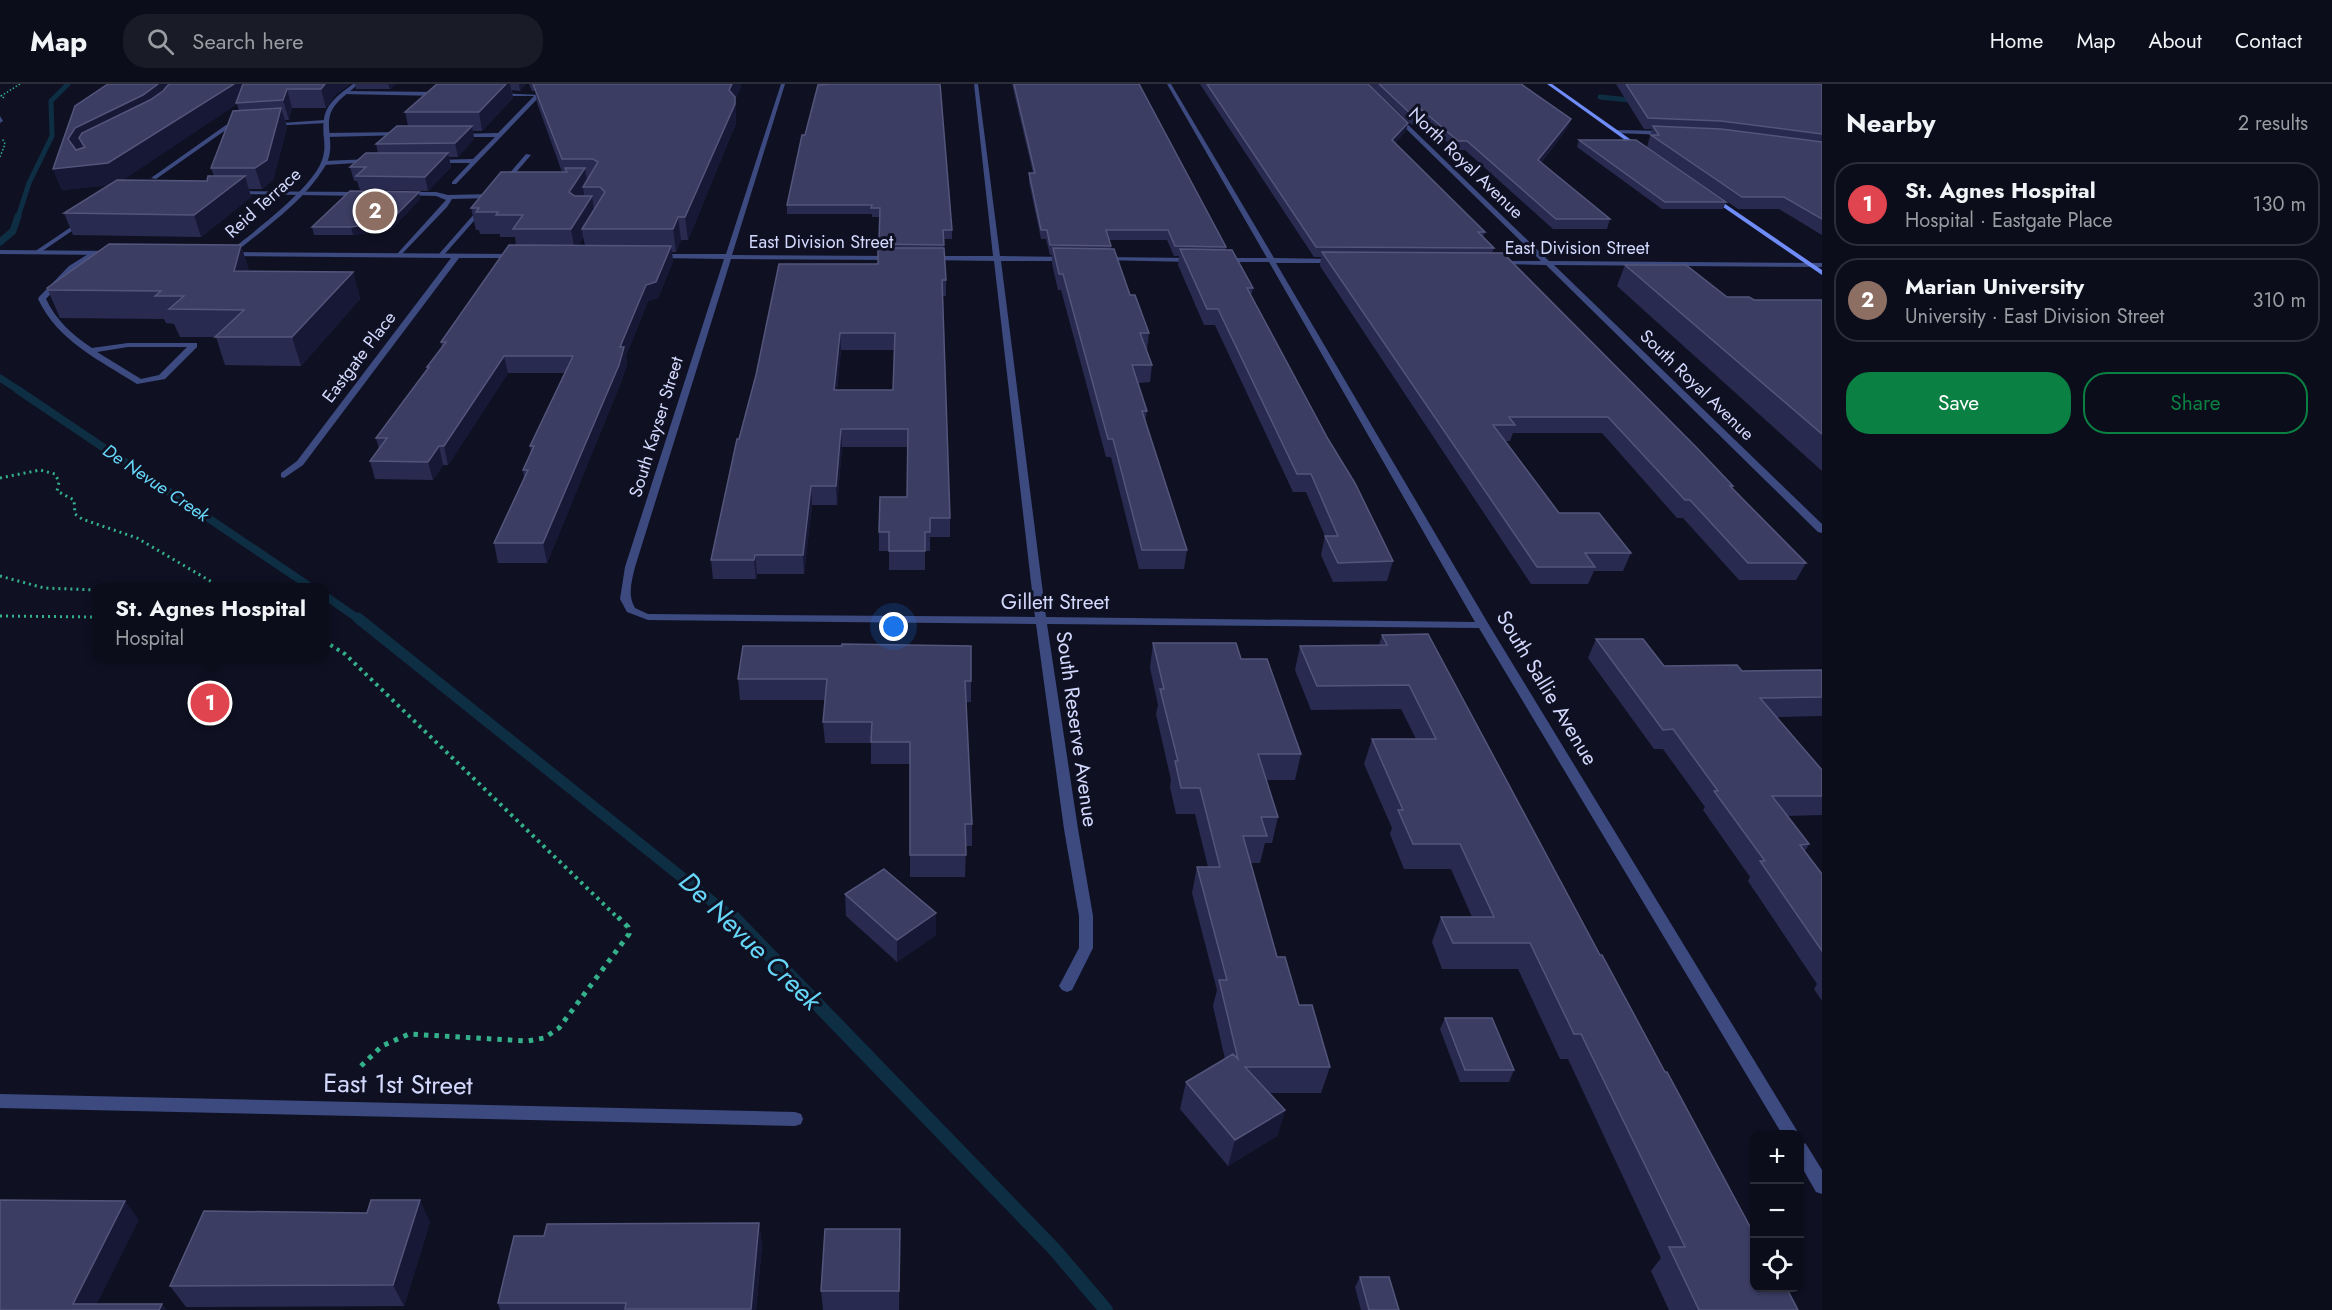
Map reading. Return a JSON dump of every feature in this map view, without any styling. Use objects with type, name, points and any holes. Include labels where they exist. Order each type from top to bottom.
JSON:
[{"type":"street","points":[[262,124],[325,122],[330,106],[356,84]]},
{"type":"street","name":"South Kayser Street","points":[[628,608],[624,596],[630,567],[783,84]]},
{"type":"street","name":"South Reserve Avenue","points":[[976,84],[1041,621],[1086,916],[1086,948],[1067,986]]},
{"type":"street","name":"South Sallie Avenue","points":[[1169,84],[1483,625],[1789,1130]]},
{"type":"street","points":[[1549,84],[1645,151]]},
{"type":"street","points":[[344,93],[455,94]]},
{"type":"street","points":[[454,183],[538,95],[490,94]]},
{"type":"street","name":"North Royal Avenue","points":[[1388,108],[1548,263]]},
{"type":"street","name":"Reid Terrace","points":[[230,254],[297,194],[324,163],[328,151],[325,122]]},
{"type":"street","points":[[154,178],[228,126],[251,124]]},
{"type":"street","points":[[1617,132],[1673,133]]},
{"type":"street","points":[[326,135],[410,134]]},
{"type":"street","points":[[456,135],[501,135]]},
{"type":"street","points":[[441,255],[528,155]]},
{"type":"street","points":[[324,163],[380,161]]},
{"type":"street","points":[[428,161],[475,161]]},
{"type":"street","points":[[503,184],[514,184]]},
{"type":"street","points":[[1701,190],[1822,273]]},
{"type":"street","points":[[231,193],[367,194]]},
{"type":"street","points":[[390,194],[436,194],[448,197],[492,196]]},
{"type":"street","points":[[399,255],[445,206],[449,200],[448,197]]},
{"type":"street","points":[[36,253],[93,214]]},
{"type":"street","points":[[0,252],[127,253]]},
{"type":"street","points":[[91,351],[128,345],[194,345],[162,377],[140,382],[80,345],[47,313],[42,299],[57,280],[78,261],[93,253]]},
{"type":"street","points":[[219,254],[523,256]]},
{"type":"street","name":"Eastgate Place","points":[[284,476],[300,463],[457,255]]},
{"type":"street","name":"East Division Street","points":[[645,256],[902,258]]},
{"type":"street","name":"East Division Street","points":[[914,258],[1074,259]]},
{"type":"street","points":[[1097,259],[1203,260]]},
{"type":"street","points":[[1214,260],[1351,262]]},
{"type":"street","name":"East Division Street","points":[[1490,263],[1822,265]]},
{"type":"street","name":"South Royal Avenue","points":[[1548,263],[1822,530]]},
{"type":"street","name":"Gillett Street","points":[[628,608],[648,616],[1483,625]]},
{"type":"street","name":"East 1st Street","points":[[0,1101],[795,1119]]},
{"type":"street","points":[[1804,1156],[1822,1186]]},
{"type":"path","points":[[0,478],[40,470],[55,474],[59,482],[57,491],[74,500],[75,514],[82,519],[137,538],[211,583]]},
{"type":"path","points":[[0,576],[44,588],[92,590]]},
{"type":"path","points":[[0,616],[92,617]]},
{"type":"path","points":[[329,644],[354,662],[628,927],[629,934],[559,1029],[544,1038],[527,1041],[408,1034],[394,1038],[377,1049],[361,1066]]},
{"type":"building","points":[[108,84],[158,84],[143,95],[75,128],[68,139],[76,150],[85,147],[79,138],[82,133],[150,100],[169,84],[234,84],[108,163],[53,169],[75,106]]},
{"type":"building","points":[[243,84],[325,84],[321,89],[287,89],[283,100],[236,103]]},
{"type":"building","points":[[437,84],[506,84],[479,112],[405,112]]},
{"type":"building","points":[[533,84],[732,84],[729,90],[735,97],[735,104],[685,217],[678,217],[673,229],[582,229],[605,192],[600,187],[583,187],[598,162],[593,159],[562,159]]},
{"type":"building","points":[[940,84],[952,230],[943,230],[944,245],[879,244],[880,208],[871,208],[872,205],[787,205],[802,135],[805,135],[818,85]]},
{"type":"building","points":[[1014,84],[1139,84],[1226,247],[1175,246],[1168,230],[1106,230],[1111,246],[1050,245],[1047,230],[1041,230],[1029,173],[1035,173]]},
{"type":"building","points":[[1207,84],[1368,84],[1408,123],[1392,140],[1485,232],[1478,232],[1494,248],[1316,247]]},
{"type":"building","points":[[1379,84],[1521,84],[1571,119],[1538,160],[1610,219],[1556,219],[1467,141],[1458,141],[1421,109],[1414,117]]},
{"type":"building","points":[[1626,84],[1822,84],[1822,134],[1721,121],[1648,118]]},
{"type":"building","points":[[281,108],[267,160],[255,168],[211,168],[233,111]]},
{"type":"building","points":[[397,126],[472,126],[455,143],[376,144]]},
{"type":"building","points":[[1653,126],[1721,129],[1822,142],[1822,219],[1784,197],[1742,197],[1651,135],[1659,135]]},
{"type":"building","points":[[1579,140],[1636,140],[1726,202],[1665,202]]},
{"type":"building","points":[[366,153],[448,153],[425,177],[356,176],[366,167],[350,167]]},
{"type":"building","points":[[565,168],[585,168],[569,192],[575,196],[592,196],[571,229],[513,229],[523,215],[496,215],[498,212],[476,212],[479,208],[471,208],[501,172],[567,172]]},
{"type":"building","points":[[208,176],[245,176],[194,215],[64,213],[117,180],[207,181]]},
{"type":"building","points":[[350,191],[419,192],[389,222],[351,227],[312,227]]},
{"type":"building","points":[[109,244],[241,245],[234,271],[353,272],[292,337],[215,337],[244,310],[169,309],[184,296],[155,296],[161,291],[49,290],[47,288]]},
{"type":"building","points":[[509,245],[671,246],[656,282],[646,285],[620,347],[624,347],[619,365],[543,543],[494,543],[528,470],[523,470],[534,446],[530,446],[573,356],[504,356],[444,446],[439,446],[428,462],[370,461],[387,438],[376,438],[429,367],[427,367],[446,342],[441,342]]},
{"type":"building","points":[[878,248],[944,248],[946,280],[942,280],[950,518],[930,518],[930,532],[925,532],[925,551],[889,551],[889,532],[879,532],[880,497],[907,497],[908,429],[841,429],[836,486],[811,486],[803,555],[755,555],[754,560],[711,560],[737,439],[739,439],[756,375],[779,264],[878,264]],"holes":[[[840,333],[895,333],[893,390],[834,390]]]},
{"type":"building","points":[[1053,248],[1114,249],[1130,295],[1135,295],[1149,333],[1140,333],[1152,365],[1132,365],[1147,411],[1142,411],[1187,550],[1142,550],[1113,439],[1108,439],[1063,274],[1059,274]]},
{"type":"building","points":[[1180,249],[1232,250],[1253,288],[1247,288],[1328,439],[1355,483],[1393,561],[1338,563],[1325,536],[1338,536],[1311,474],[1297,474],[1218,309],[1207,309]]},
{"type":"building","points":[[1322,252],[1503,253],[1696,447],[1733,486],[1730,486],[1806,563],[1748,563],[1690,500],[1685,500],[1608,417],[1509,417],[1515,425],[1493,425],[1559,513],[1599,513],[1631,553],[1585,553],[1595,567],[1537,567]]},
{"type":"building","points":[[1625,265],[1686,265],[1727,297],[1749,297],[1754,300],[1822,300],[1822,434]]},
{"type":"building","points":[[1428,634],[1600,955],[1667,1072],[1750,1227],[1750,1292],[1789,1292],[1798,1310],[1699,1310],[1669,1247],[1685,1247],[1581,1034],[1574,1034],[1530,943],[1453,943],[1441,917],[1494,917],[1460,844],[1413,844],[1398,810],[1403,810],[1372,739],[1436,739],[1409,685],[1317,686],[1300,646],[1387,645],[1382,635]]},
{"type":"building","points":[[1596,639],[1643,639],[1664,666],[1737,665],[1742,671],[1822,670],[1822,697],[1760,698],[1822,770],[1822,796],[1772,796],[1809,844],[1800,845],[1822,874],[1822,951],[1760,861],[1765,861],[1714,791],[1718,791],[1673,729],[1663,730]]},
{"type":"building","points":[[1153,643],[1236,643],[1241,659],[1267,659],[1301,754],[1258,754],[1278,817],[1261,817],[1267,836],[1243,836],[1277,957],[1285,957],[1299,1005],[1312,1005],[1330,1067],[1245,1067],[1285,1110],[1235,1140],[1186,1082],[1233,1054],[1238,1059],[1219,980],[1227,980],[1197,867],[1220,867],[1200,788],[1181,788],[1175,761],[1178,761],[1160,689],[1164,689]]},
{"type":"building","points":[[842,644],[971,646],[971,681],[965,681],[972,824],[965,824],[966,855],[910,855],[910,742],[871,742],[872,722],[823,722],[827,679],[738,679],[743,646],[842,646]]},
{"type":"building","points":[[884,869],[936,913],[897,940],[845,894]]},
{"type":"building","points":[[1445,1018],[1492,1018],[1514,1070],[1465,1070]]},
{"type":"building","points":[[0,1200],[125,1201],[73,1304],[162,1304],[159,1310],[0,1310]]},
{"type":"building","points":[[371,1200],[420,1200],[393,1285],[170,1286],[204,1211],[367,1213]]},
{"type":"building","points":[[759,1223],[751,1309],[625,1309],[626,1303],[498,1303],[514,1236],[544,1236],[547,1224]]},
{"type":"building","points":[[825,1229],[900,1229],[899,1291],[821,1291]]},
{"type":"building","points":[[1360,1277],[1389,1277],[1399,1310],[1369,1310]]},
{"type":"waterway","name":"De Nevue Creek","points":[[18,217],[29,183],[52,136],[51,101],[68,84]]},
{"type":"waterway","points":[[1600,97],[1639,101]]},
{"type":"waterway","name":"De Nevue Creek","points":[[0,242],[13,231],[18,216]]},
{"type":"waterway","name":"De Nevue Creek","points":[[0,378],[20,391]]},
{"type":"waterway","name":"De Nevue Creek","points":[[18,390],[305,583]]},
{"type":"waterway","name":"De Nevue Creek","points":[[329,598],[360,620]]},
{"type":"waterway","name":"De Nevue Creek","points":[[358,618],[734,919]]},
{"type":"waterway","name":"De Nevue Creek","points":[[733,917],[1054,1249],[1106,1310]]},
{"type":"place","name":"Marian University","points":[[375,211]]},
{"type":"place","name":"St. Agnes Hospital","points":[[210,703]]}]
